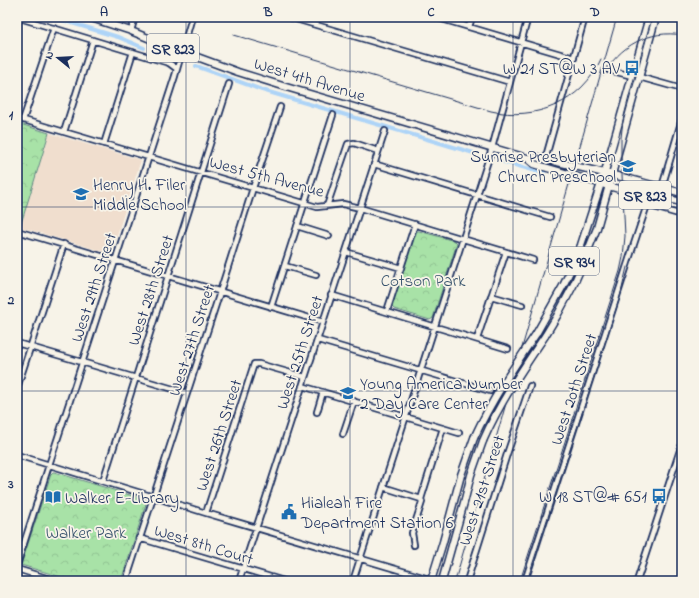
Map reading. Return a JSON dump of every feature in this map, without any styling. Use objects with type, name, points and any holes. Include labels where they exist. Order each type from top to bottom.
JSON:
[{"type":"main road","name":"West 4th Avenue","points":[[88,17],[131,31],[238,72],[286,87],[527,158],[536,157],[611,174],[682,193]]},
{"type":"main road","name":"SR 934","points":[[433,581],[461,475],[474,438],[502,385],[536,334],[551,308],[573,265],[588,225],[604,173],[649,17]]},
{"type":"main road","name":"SR 934","points":[[442,581],[471,475],[483,441],[505,398],[566,300],[597,228],[656,17]]},
{"type":"main road","name":"West 4th Avenue","points":[[527,158],[534,164],[600,184],[642,195],[682,202]]},
{"type":"street","points":[[131,31],[135,17]]},
{"type":"street","name":"West 29th Street","points":[[17,565],[149,157],[192,17]]},
{"type":"street","points":[[289,17],[303,19],[510,82]]},
{"type":"street","points":[[434,17],[574,58]]},
{"type":"street","points":[[469,27],[472,17]]},
{"type":"street","points":[[353,581],[492,148],[528,17]]},
{"type":"street","points":[[545,160],[585,17]]},
{"type":"street","points":[[17,19],[23,19],[169,63],[177,69]]},
{"type":"street","points":[[23,120],[54,28]]},
{"type":"street","points":[[64,132],[94,40]]},
{"type":"street","points":[[104,144],[133,52]]},
{"type":"street","points":[[609,70],[632,76]]},
{"type":"street","points":[[639,77],[682,89]]},
{"type":"street","name":"West 28th Street","points":[[103,481],[229,84]]},
{"type":"street","name":"West 27th Street","points":[[126,580],[280,107]]},
{"type":"street","points":[[271,307],[333,116]]},
{"type":"street","name":"West 5th Avenue","points":[[17,118],[305,203],[317,206],[343,204],[360,208],[533,260]]},
{"type":"street","points":[[662,187],[682,119]]},
{"type":"street","name":"West 25th Street","points":[[239,581],[385,131]]},
{"type":"street","points":[[327,206],[348,144],[354,143],[378,151]]},
{"type":"street","points":[[374,164],[550,217]]},
{"type":"street","name":"West 20th Street","points":[[525,581],[647,205],[682,215]]},
{"type":"street","points":[[387,311],[415,224]]},
{"type":"street","points":[[297,226],[329,236]]},
{"type":"street","points":[[17,231],[323,322]]},
{"type":"street","points":[[17,388],[64,244]]},
{"type":"street","points":[[346,252],[401,268]]},
{"type":"street","points":[[477,339],[506,252]]},
{"type":"street","points":[[285,266],[316,275]]},
{"type":"street","points":[[331,295],[508,348]]},
{"type":"street","points":[[491,296],[522,305]]},
{"type":"street","points":[[318,340],[490,391]]},
{"type":"street","points":[[17,343],[187,393]]},
{"type":"street","name":"West 26th Street","points":[[206,513],[254,364],[305,377]]},
{"type":"street","points":[[302,386],[459,433]]},
{"type":"street","name":"West 21st Street","points":[[466,581],[530,386]]},
{"type":"street","points":[[317,412],[323,392]]},
{"type":"street","points":[[343,434],[354,401]]},
{"type":"street","points":[[414,545],[412,533],[422,502],[420,499],[443,428]]},
{"type":"street","points":[[637,581],[682,444]]},
{"type":"street","points":[[17,455],[433,581]]},
{"type":"street","points":[[383,487],[420,499]]},
{"type":"street","name":"West 8th Court","points":[[139,538],[284,581]]},
{"type":"street","points":[[17,569],[56,581]]},
{"type":"street","points":[[126,580],[133,581]]},
{"type":"shaded area","name":"Henry H. Filer Middle School","points":[[49,133],[141,160],[111,254],[20,227]]},
{"type":"green space","points":[[17,123],[49,133],[20,227],[17,226]]},
{"type":"green space","name":"Cotson Park","points":[[417,231],[455,241],[457,243],[433,318],[430,320],[394,309],[392,307],[415,232]]},
{"type":"green space","name":"Walker Park","points":[[53,472],[143,499],[145,501],[146,504],[121,581],[75,581],[21,565],[51,474]]},
{"type":"waterway","points":[[52,17],[118,37],[144,48]]},
{"type":"waterway","points":[[196,66],[262,90],[477,154]]},
{"type":"waterway","points":[[504,162],[544,173]]},
{"type":"railway","points":[[455,581],[617,17]]},
{"type":"railway","points":[[520,581],[620,271],[625,236],[621,154],[623,120],[652,17]]},
{"type":"railway","points":[[234,35],[491,111],[508,113],[540,111],[569,97],[582,87],[593,74],[601,59]]},
{"type":"railway","points":[[604,75],[618,56],[626,48],[636,42],[647,37],[658,35],[682,35]]},
{"type":"railway","points":[[527,581],[620,297],[627,267]]},
{"type":"place","name":"W 21 ST@W 3 AV","points":[[632,68]]},
{"type":"place","name":"Sunrise Presbyterian Church Preschool","points":[[628,166]]},
{"type":"place","name":"Henry H. Filer Middle School","points":[[81,194]]},
{"type":"place","name":"Young America Number 2 Day Care Center","points":[[348,393]]},
{"type":"place","name":"W 18 ST@# 651","points":[[659,496]]},
{"type":"place","name":"Walker E-Library","points":[[53,497]]},
{"type":"place","name":"Hialeah Fire Department Station 6","points":[[289,512]]}]
